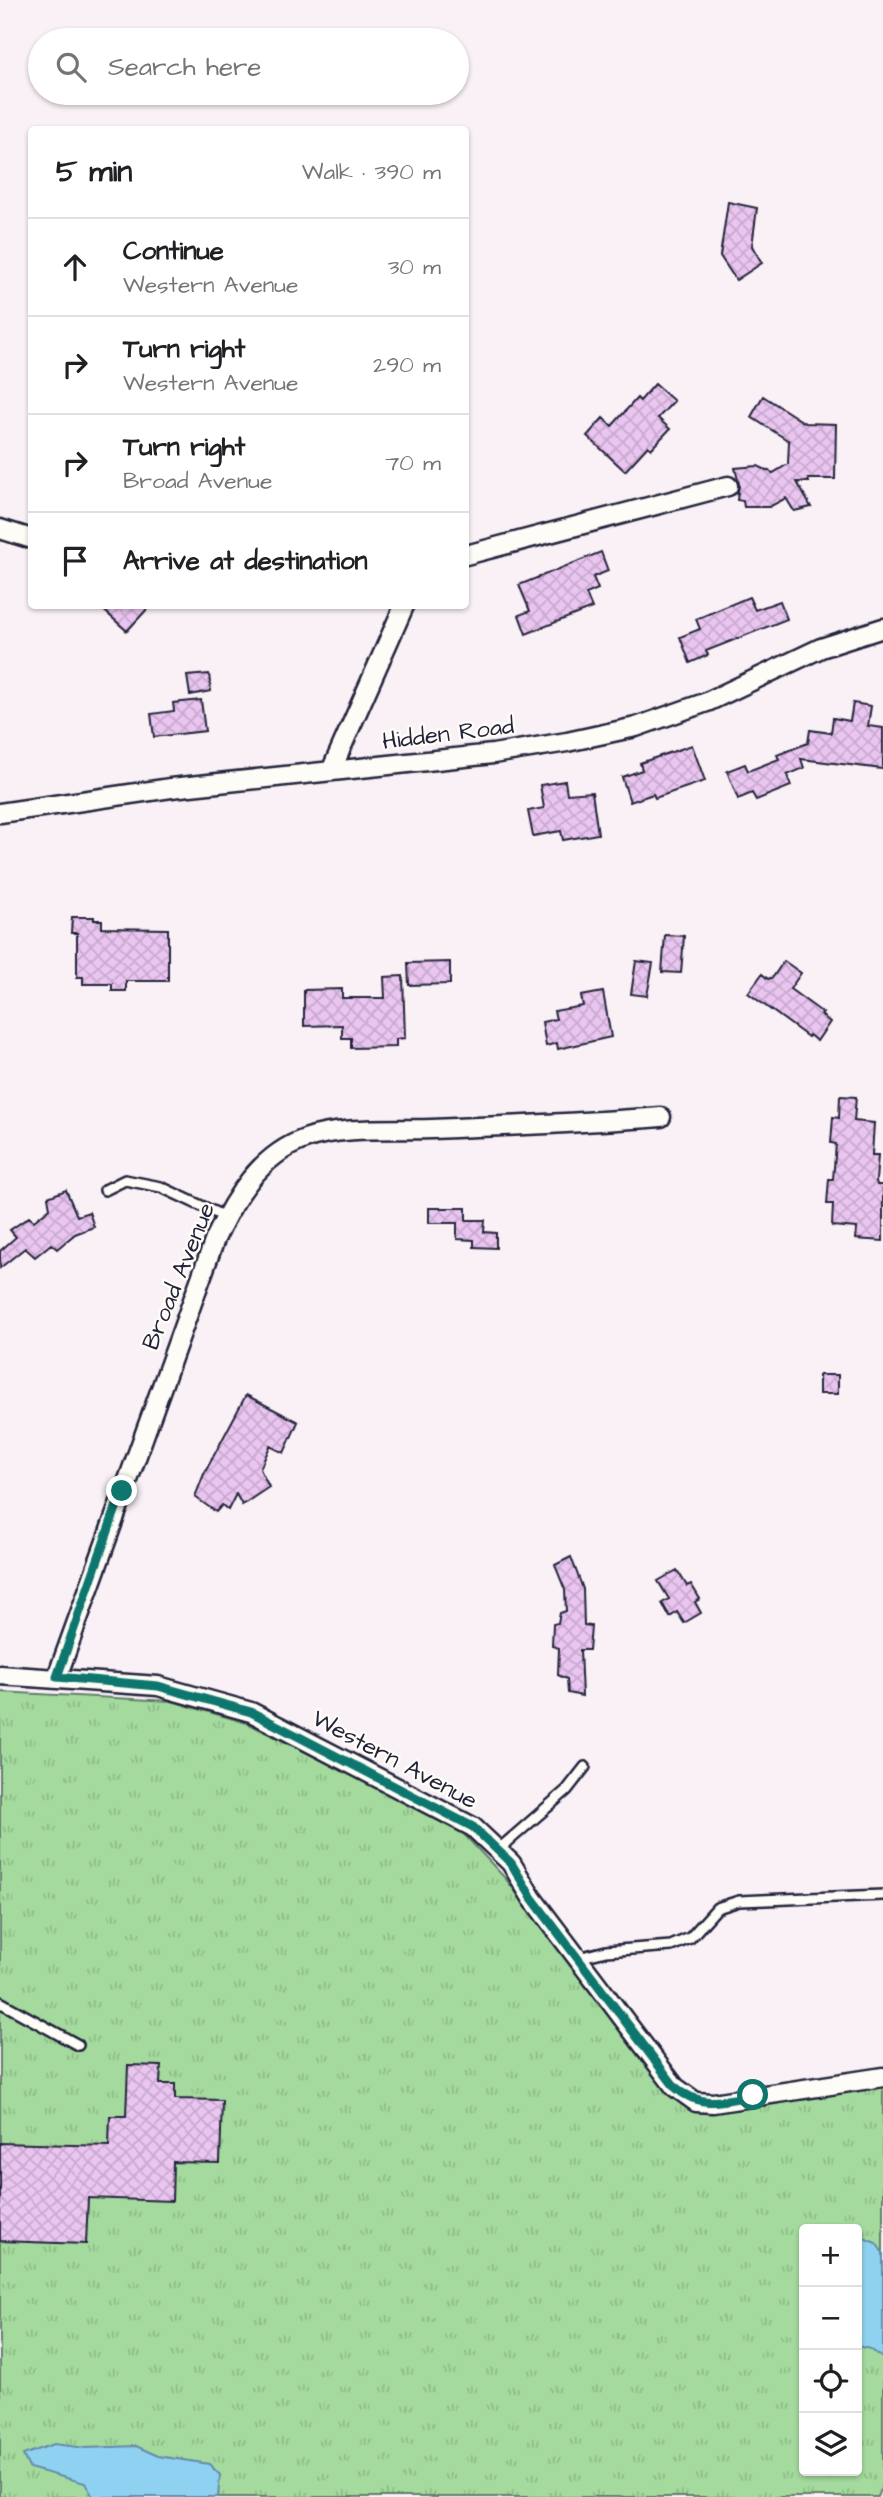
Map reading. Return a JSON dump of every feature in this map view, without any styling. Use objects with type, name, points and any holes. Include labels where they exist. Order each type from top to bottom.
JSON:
[{"type":"street","points":[[469,554],[728,486]]},
{"type":"street","points":[[0,529],[28,538]]},
{"type":"street","points":[[331,771],[403,609]]},
{"type":"street","name":"Hidden Road","points":[[0,813],[171,788],[493,754],[636,727],[706,702],[821,648],[883,628]]},
{"type":"street","name":"Broad Avenue","points":[[57,1677],[112,1517],[225,1217],[230,1206],[267,1160],[305,1139],[351,1132],[559,1125],[661,1117]]},
{"type":"street","name":"Western Avenue","points":[[0,1675],[158,1686],[251,1712],[473,1827],[511,1863],[532,1898],[675,2087],[696,2102],[713,2103],[883,2077]]},
{"type":"lane","points":[[105,1190],[125,1180],[162,1188],[225,1217]]},
{"type":"lane","points":[[498,1850],[567,1790],[585,1768]]},
{"type":"lane","points":[[578,1958],[606,1951],[671,1946],[690,1938],[717,1908],[739,1901],[883,1895]]},
{"type":"lane","points":[[0,2002],[78,2045]]},
{"type":"green space","points":[[0,1692],[171,1701],[247,1723],[459,1829],[505,1878],[667,2092],[691,2109],[883,2085],[883,2483],[878,2497],[0,2497]]},
{"type":"water","points":[[862,2237],[876,2243],[883,2253],[883,2358],[862,2347]]},
{"type":"water","points":[[54,2444],[86,2448],[136,2446],[158,2456],[209,2464],[220,2475],[218,2497],[93,2497],[85,2483],[29,2468],[23,2455]]},
{"type":"building","points":[[728,202],[757,208],[752,246],[762,263],[736,280],[720,256]]},
{"type":"building","points":[[655,384],[674,401],[658,418],[670,429],[651,449],[648,446],[625,471],[587,436],[603,418],[612,426],[637,398],[640,401]]},
{"type":"building","points":[[763,396],[805,423],[836,424],[835,479],[808,479],[809,482],[797,482],[811,507],[794,511],[786,498],[769,507],[744,507],[743,501],[737,500],[739,484],[735,468],[758,466],[773,473],[788,464],[789,441],[751,417]]},
{"type":"building","points":[[601,552],[608,571],[593,577],[598,589],[586,594],[592,608],[526,634],[519,615],[530,611],[519,585]]},
{"type":"building","points":[[749,597],[755,610],[780,601],[787,619],[706,651],[708,655],[690,663],[680,637],[700,629],[696,619]]},
{"type":"building","points":[[102,609],[147,609],[127,631]]},
{"type":"building","points":[[209,674],[211,691],[190,695],[187,676]]},
{"type":"building","points":[[201,700],[205,731],[154,737],[151,714],[174,711],[173,703]]},
{"type":"building","points":[[853,703],[871,706],[868,726],[883,728],[883,769],[801,759],[804,768],[787,775],[791,786],[756,800],[752,793],[738,799],[727,771],[745,764],[748,771],[779,759],[777,755],[808,743],[810,730],[831,733],[833,718],[850,721]]},
{"type":"building","points":[[692,745],[705,781],[655,798],[653,794],[630,802],[622,777],[642,770],[640,763]]},
{"type":"building","points":[[565,781],[567,794],[592,792],[598,834],[563,840],[561,831],[533,836],[528,811],[544,808],[540,785]]},
{"type":"building","points":[[72,917],[94,917],[94,920],[102,920],[102,928],[168,929],[168,981],[126,981],[126,991],[112,991],[112,984],[83,984],[83,977],[77,977],[77,933],[71,933]]},
{"type":"building","points":[[665,935],[684,936],[681,973],[662,972]]},
{"type":"building","points":[[636,961],[653,963],[647,996],[631,994]]},
{"type":"building","points":[[784,961],[801,973],[790,989],[823,1013],[821,1015],[830,1022],[817,1041],[748,993],[762,974],[768,979],[773,977]]},
{"type":"building","points":[[450,962],[450,984],[409,985],[408,963]]},
{"type":"building","points":[[403,976],[405,1038],[396,1039],[396,1047],[351,1048],[351,1038],[342,1038],[342,1025],[304,1026],[304,990],[342,989],[342,998],[385,998],[384,977]]},
{"type":"building","points":[[603,992],[611,1037],[558,1049],[557,1043],[546,1046],[542,1022],[556,1019],[554,1011],[583,1006],[581,996]]},
{"type":"building","points":[[840,1096],[856,1097],[854,1121],[874,1123],[872,1155],[878,1155],[877,1185],[883,1185],[883,1241],[856,1239],[857,1228],[832,1226],[833,1204],[827,1204],[829,1179],[833,1179],[836,1144],[831,1143],[833,1117],[839,1118]]},
{"type":"building","points":[[66,1190],[77,1216],[89,1212],[94,1227],[75,1234],[57,1249],[51,1244],[35,1257],[25,1248],[0,1268],[0,1251],[16,1237],[10,1230],[29,1217],[34,1221],[50,1208],[48,1197]]},
{"type":"building","points":[[429,1208],[466,1208],[466,1220],[485,1220],[484,1232],[496,1233],[496,1248],[474,1247],[474,1240],[457,1239],[457,1223],[429,1223]]},
{"type":"building","points":[[819,1375],[838,1375],[838,1394],[819,1394]]},
{"type":"building","points":[[246,1395],[298,1422],[284,1453],[270,1446],[260,1469],[269,1487],[242,1505],[236,1494],[228,1510],[222,1505],[216,1512],[195,1497],[204,1474]]},
{"type":"building","points":[[571,1557],[583,1589],[584,1625],[591,1626],[589,1650],[580,1650],[582,1696],[568,1693],[567,1679],[558,1675],[559,1648],[552,1646],[553,1624],[558,1623],[560,1613],[566,1611],[565,1590],[555,1565]]},
{"type":"building","points":[[677,1570],[687,1586],[691,1584],[700,1599],[695,1602],[701,1613],[684,1623],[677,1612],[670,1617],[662,1603],[669,1599],[658,1581]]},
{"type":"building","points":[[128,2065],[161,2066],[160,2084],[175,2084],[175,2099],[222,2100],[220,2163],[173,2162],[172,2201],[88,2198],[86,2244],[0,2241],[0,2143],[109,2146],[110,2116],[126,2116]]},
{"type":"route","points":[[122,1491],[57,1677],[158,1686],[251,1712],[376,1774],[473,1827],[511,1863],[532,1898],[675,2087],[696,2102],[713,2103],[753,2095]]}]
